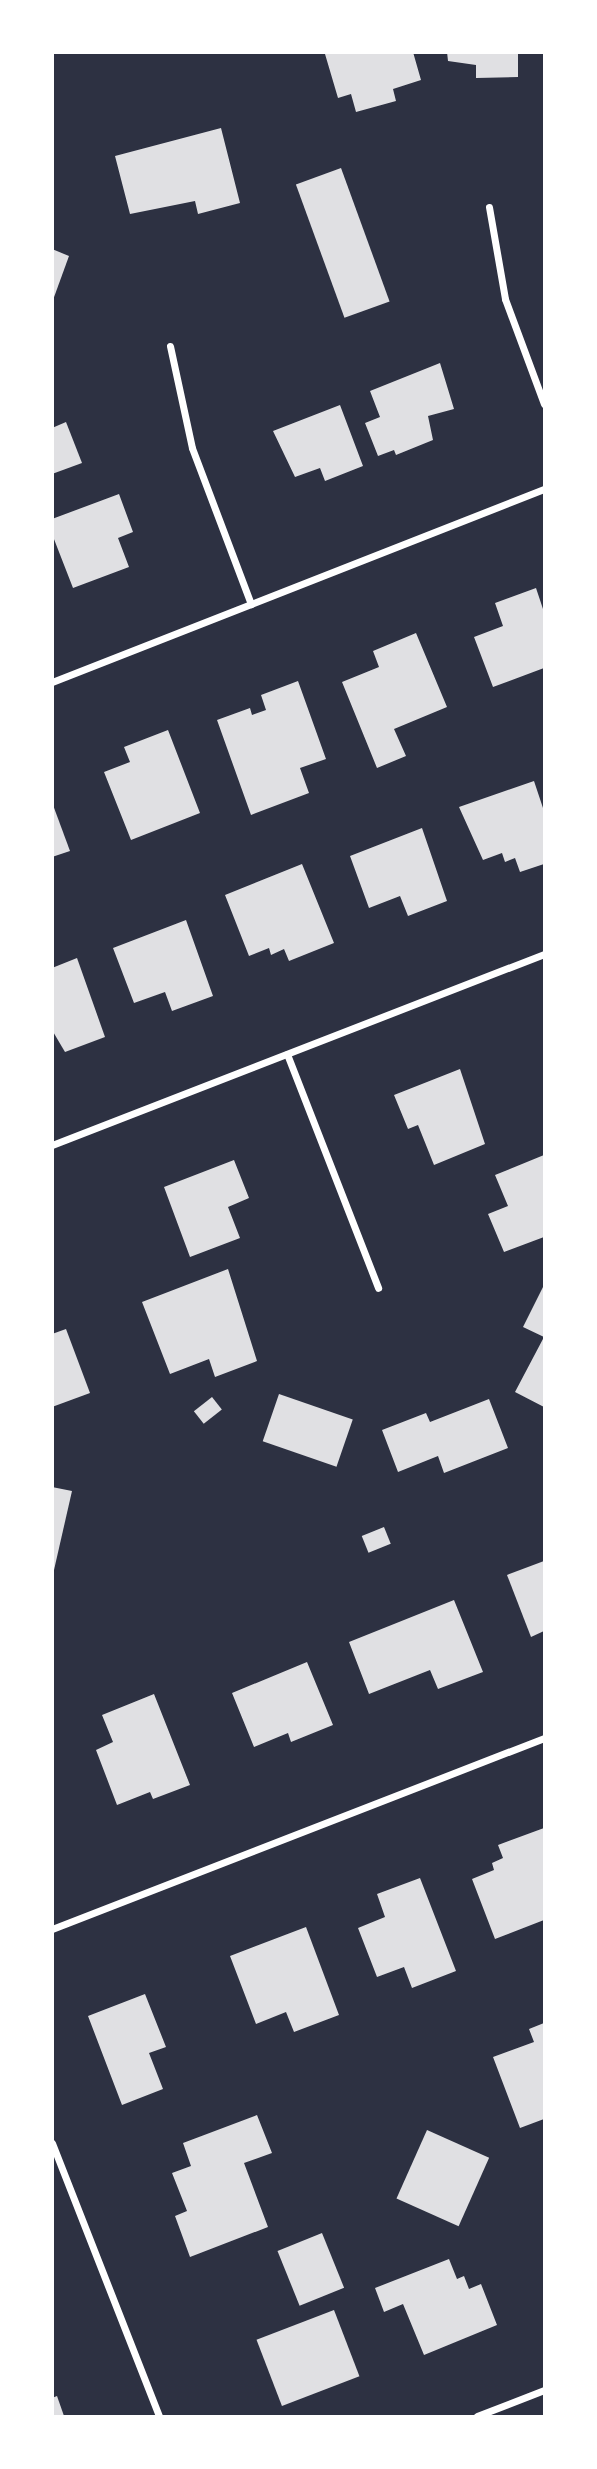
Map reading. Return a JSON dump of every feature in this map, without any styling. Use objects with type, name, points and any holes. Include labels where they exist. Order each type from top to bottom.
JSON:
[{"type":"street","points":[[489,207],[505,299],[544,404]]},
{"type":"street","points":[[170,346],[192,448],[251,604]]},
{"type":"street","points":[[52,682],[544,489]]},
{"type":"street","points":[[52,1145],[544,954]]},
{"type":"street","points":[[287,1054],[378,1288]]},
{"type":"street","points":[[52,1930],[544,1738]]},
{"type":"street","points":[[52,2143],[159,2417]]},
{"type":"street","points":[[477,2417],[544,2390]]},
{"type":"building","points":[[413,52],[421,80],[393,89],[396,101],[356,112],[351,94],[338,98],[325,54]]},
{"type":"building","points":[[447,52],[518,52],[518,77],[476,78],[476,65],[448,61]]},
{"type":"building","points":[[221,128],[240,203],[198,214],[195,201],[130,214],[115,156]]},
{"type":"building","points":[[341,168],[390,301],[344,318],[296,184]]},
{"type":"building","points":[[52,249],[69,256],[53,300],[52,300]]},
{"type":"building","points":[[440,363],[454,409],[428,416],[433,440],[396,455],[394,450],[378,456],[365,423],[380,417],[370,391]]},
{"type":"building","points":[[340,405],[363,466],[325,481],[320,468],[295,477],[273,431]]},
{"type":"building","points":[[66,422],[82,463],[52,474],[52,428]]},
{"type":"building","points":[[119,494],[133,532],[118,538],[129,567],[73,588],[52,534],[52,519]]},
{"type":"building","points":[[536,588],[544,612],[544,668],[493,687],[474,637],[503,626],[495,603]]},
{"type":"building","points":[[416,633],[447,707],[394,729],[406,756],[377,768],[342,682],[379,667],[373,651]]},
{"type":"building","points":[[298,681],[326,759],[300,768],[309,793],[251,815],[217,720],[250,708],[252,715],[266,710],[261,695]]},
{"type":"building","points":[[168,730],[200,813],[131,840],[104,772],[130,762],[124,747]]},
{"type":"building","points":[[534,781],[544,811],[544,864],[520,872],[515,858],[505,862],[502,853],[483,860],[459,807]]},
{"type":"building","points":[[52,806],[70,851],[52,857]]},
{"type":"building","points":[[422,828],[447,901],[408,916],[400,896],[369,908],[350,856]]},
{"type":"building","points":[[302,864],[334,943],[289,961],[284,949],[271,955],[269,948],[249,956],[225,895]]},
{"type":"building","points":[[186,920],[213,996],[172,1011],[165,992],[134,1003],[113,948]]},
{"type":"building","points":[[77,958],[105,1037],[65,1052],[52,1030],[52,968]]},
{"type":"building","points":[[460,1069],[485,1144],[434,1165],[418,1125],[408,1129],[394,1095]]},
{"type":"building","points":[[544,1155],[544,1237],[504,1252],[488,1214],[508,1206],[495,1175]]},
{"type":"building","points":[[234,1160],[249,1198],[228,1207],[240,1238],[190,1257],[164,1187]]},
{"type":"building","points":[[228,1269],[257,1361],[215,1377],[209,1359],[170,1374],[142,1302]]},
{"type":"building","points":[[544,1285],[544,1337],[523,1327]]},
{"type":"building","points":[[66,1329],[90,1393],[52,1407],[52,1334]]},
{"type":"building","points":[[544,1337],[544,1407],[515,1392]]},
{"type":"building","points":[[279,1394],[353,1419],[336,1467],[263,1441]]},
{"type":"building","points":[[212,1397],[222,1410],[204,1424],[194,1411]]},
{"type":"building","points":[[489,1399],[508,1448],[444,1473],[438,1456],[398,1472],[382,1430],[426,1413],[430,1422]]},
{"type":"building","points":[[52,1487],[72,1491],[54,1570],[52,1570]]},
{"type":"building","points":[[384,1527],[391,1544],[368,1553],[362,1536]]},
{"type":"building","points":[[544,1561],[544,1631],[531,1637],[507,1575]]},
{"type":"building","points":[[454,1600],[483,1672],[438,1689],[430,1670],[369,1694],[349,1642]]},
{"type":"building","points":[[307,1662],[333,1725],[291,1742],[288,1733],[254,1747],[232,1693]]},
{"type":"building","points":[[154,1694],[190,1785],[153,1799],[150,1792],[117,1805],[96,1750],[113,1742],[102,1715]]},
{"type":"building","points":[[544,1828],[544,1920],[495,1939],[472,1879],[494,1870],[492,1863],[503,1858],[498,1845]]},
{"type":"building","points":[[420,1878],[456,1971],[412,1988],[404,1967],[377,1977],[358,1928],[385,1917],[377,1894]]},
{"type":"building","points":[[306,1927],[339,2015],[294,2032],[286,2012],[256,2024],[230,1956]]},
{"type":"building","points":[[145,1994],[166,2047],[149,2053],[163,2089],[122,2105],[88,2016]]},
{"type":"building","points":[[544,2023],[544,2119],[520,2128],[493,2057],[534,2042],[529,2029]]},
{"type":"building","points":[[257,2115],[272,2153],[244,2163],[268,2227],[190,2257],[175,2216],[187,2211],[172,2173],[191,2166],[183,2143]]},
{"type":"building","points":[[427,2130],[489,2158],[459,2226],[396,2199]]},
{"type":"building","points":[[322,2233],[344,2288],[300,2306],[277,2251]]},
{"type":"building","points":[[449,2259],[457,2279],[464,2276],[469,2289],[481,2284],[497,2325],[424,2355],[403,2304],[384,2312],[375,2288]]},
{"type":"building","points":[[334,2310],[359,2376],[282,2406],[257,2340]]},
{"type":"building","points":[[57,2396],[64,2416],[52,2416],[52,2398]]}]
